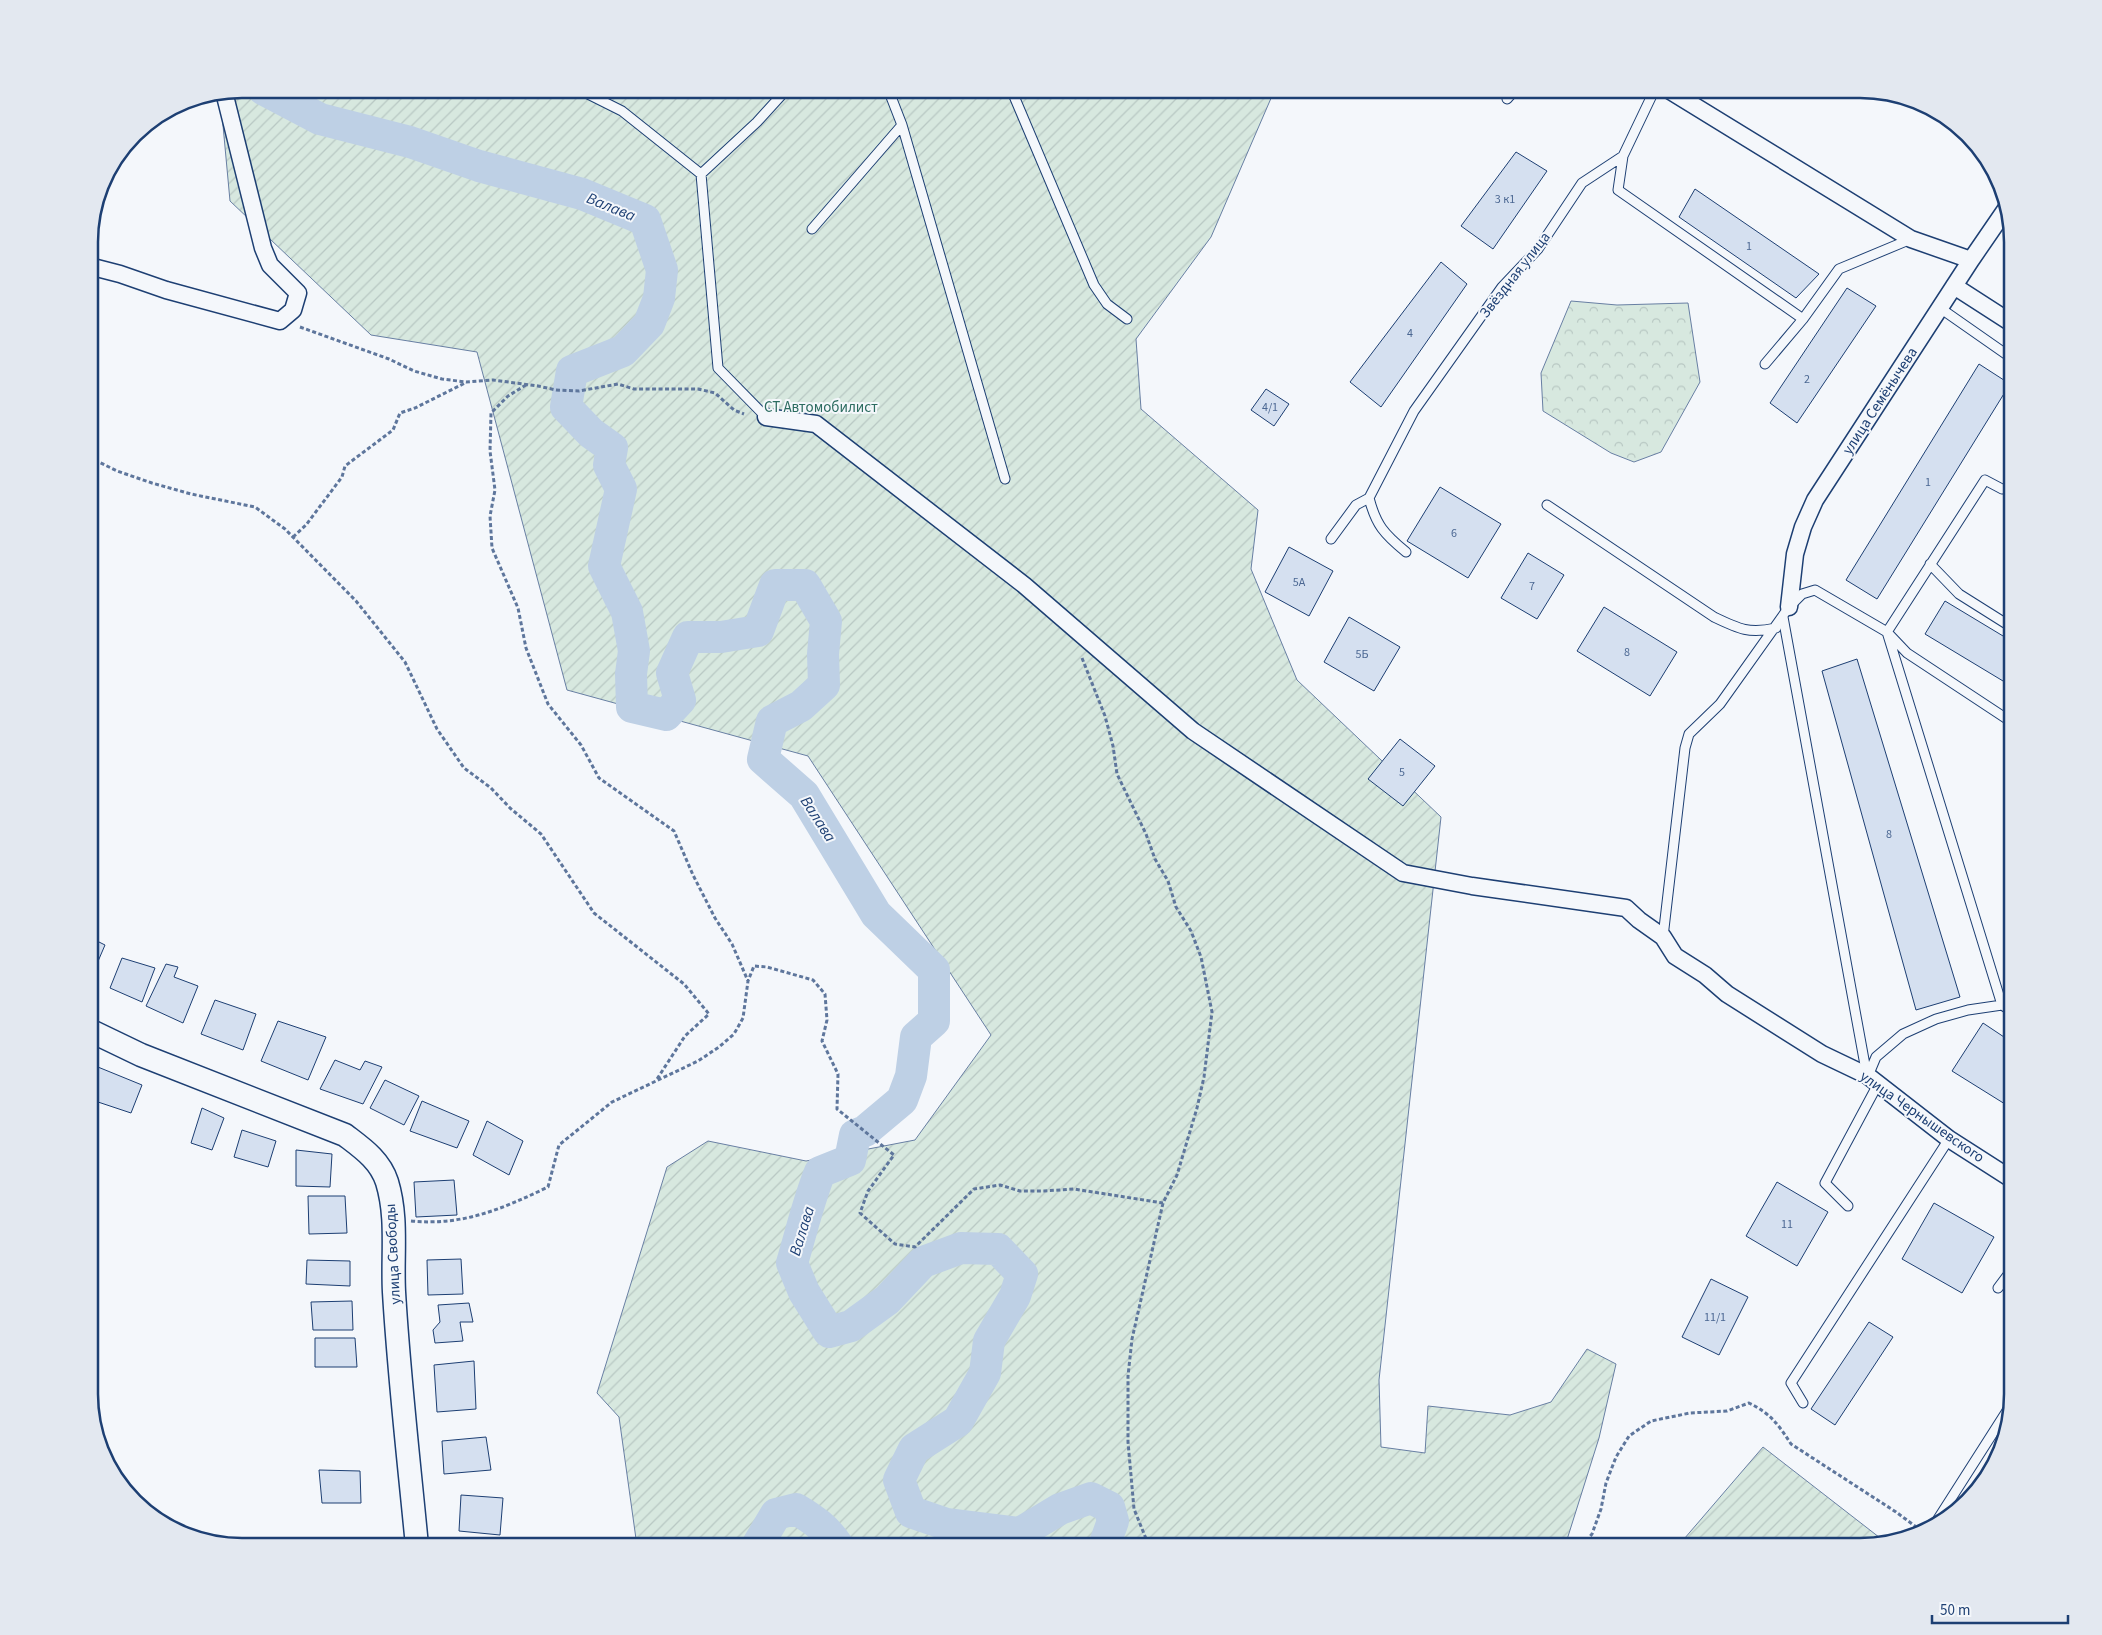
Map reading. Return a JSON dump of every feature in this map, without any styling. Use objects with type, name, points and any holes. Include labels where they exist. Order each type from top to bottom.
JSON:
[{"type":"main road","name":"улица Свободы","points":[[98,1034],[140,1055],[345,1135],[372,1155],[387,1180],[393,1219],[394,1290],[402,1399],[416,1538]]},
{"type":"street","points":[[1679,97],[1911,239],[1970,260]]},
{"type":"street","points":[[98,268],[166,290],[280,321],[293,310],[298,293],[270,265],[263,248],[226,99]]},
{"type":"street","name":"улица Семёнычева","points":[[1786,612],[1795,554],[1803,527],[1815,500],[1970,260],[2002,215]]},
{"type":"street","points":[[1954,286],[2004,318]]},
{"type":"street","points":[[766,417],[816,424],[1024,585],[1193,731],[1404,872],[1472,886],[1626,908],[1638,920],[1663,937]]},
{"type":"street","name":"улица Чернышевского","points":[[1663,937],[1675,956],[1706,975],[1727,994],[1822,1054],[1873,1080],[1949,1139],[2004,1174]]},
{"type":"lane","points":[[594,97],[622,111],[700,174],[718,368],[766,417]]},
{"type":"lane","points":[[700,174],[758,122],[780,97]]},
{"type":"lane","points":[[891,97],[902,125],[1005,479]]},
{"type":"lane","points":[[1014,97],[1094,285],[1107,304],[1127,319]]},
{"type":"lane","points":[[1651,97],[1623,156],[1618,190],[1803,319]]},
{"type":"lane","points":[[812,229],[902,125]]},
{"type":"lane","name":"Звёздная улица","points":[[1369,498],[1414,411],[1502,287],[1538,249],[1582,183],[1623,156]]},
{"type":"lane","points":[[1765,364],[1803,319],[1839,269],[1911,239]]},
{"type":"lane","points":[[1940,308],[2004,353]]},
{"type":"lane","points":[[1848,1206],[1825,1182],[1873,1080],[1876,1057],[1903,1034],[1936,1019],[1968,1010],[2002,1005],[1887,632],[1985,480],[2002,489]]},
{"type":"lane","points":[[1331,539],[1356,505],[1369,498],[1374,518],[1386,536],[1406,552]]},
{"type":"lane","points":[[1547,505],[1714,617],[1737,628],[1757,632],[1776,628]]},
{"type":"lane","points":[[1930,564],[1959,594],[2004,622]]},
{"type":"lane","points":[[1663,937],[1685,748],[1689,734],[1720,704],[1786,612],[1802,594],[1815,590],[1887,632],[1907,653],[2004,717]]},
{"type":"lane","points":[[1786,612],[1873,1080]]},
{"type":"lane","points":[[1803,1403],[1791,1383],[1949,1139]]},
{"type":"lane","points":[[1998,1288],[2004,1280]]},
{"type":"lane","points":[[1943,1512],[2002,1419]]},
{"type":"path","points":[[280,321],[389,359],[414,371],[442,379],[466,382],[493,380],[556,390],[579,391],[618,384],[634,389],[698,389],[715,393],[734,410],[754,417],[766,417]]},
{"type":"path","points":[[293,537],[306,525],[342,477],[345,466],[393,430],[400,413],[415,408],[466,382]]},
{"type":"path","points":[[526,385],[508,396],[491,413],[490,451],[495,490],[490,516],[492,548],[518,608],[526,648],[548,704],[581,745],[599,778],[674,830],[693,875],[715,918],[732,944],[748,981]]},
{"type":"path","points":[[98,462],[117,471],[152,483],[192,494],[255,506],[285,529],[331,573],[405,662],[437,729],[464,768],[491,788],[510,808],[541,834],[594,913],[684,984],[709,1014],[686,1036],[656,1081]]},
{"type":"path","points":[[1080,654],[1105,716],[1113,746],[1117,774],[1146,834],[1155,859],[1168,881],[1176,908],[1191,931],[1201,957],[1212,1012],[1204,1077],[1197,1108],[1177,1175],[1163,1203],[1132,1339],[1128,1376],[1128,1442],[1134,1508],[1146,1538]]},
{"type":"path","points":[[393,1219],[428,1222],[455,1221],[509,1206],[548,1187],[559,1145],[612,1102],[698,1060],[719,1047],[734,1034],[743,1018],[748,981],[754,966],[767,967],[813,980],[825,994],[827,1020],[822,1041],[838,1074],[837,1109],[894,1155],[868,1191],[860,1213],[895,1244],[914,1247],[974,1189],[1000,1185],[1020,1191],[1044,1192],[1074,1189],[1163,1203]]},
{"type":"path","points":[[1589,1538],[1592,1534],[1601,1508],[1606,1483],[1616,1457],[1629,1436],[1651,1421],[1690,1413],[1727,1411],[1749,1403],[1765,1411],[1791,1444],[1916,1526]]},
{"type":"green space","name":"СТ Автомобилист","points":[[242,97],[1272,97],[1211,237],[1136,339],[1141,409],[1258,510],[1251,569],[1297,680],[1441,817],[1379,1380],[1381,1447],[1425,1453],[1428,1406],[1510,1415],[1551,1402],[1587,1349],[1616,1364],[1599,1438],[1568,1538],[636,1538],[619,1417],[597,1393],[667,1167],[708,1141],[806,1161],[915,1140],[991,1035],[808,756],[567,690],[477,352],[371,335],[230,201],[221,99]]},
{"type":"green space","points":[[1571,301],[1617,305],[1688,303],[1700,382],[1661,452],[1634,462],[1611,453],[1543,411],[1541,373]]},
{"type":"green space","points":[[1763,1447],[1878,1536],[1860,1538],[1685,1538]]},
{"type":"building","points":[[1516,152],[1547,171],[1493,249],[1461,226]]},
{"type":"building","points":[[1695,189],[1819,274],[1796,298],[1679,217]]},
{"type":"building","points":[[1441,262],[1467,284],[1381,407],[1350,382]]},
{"type":"building","points":[[1847,288],[1876,306],[1797,423],[1770,403]]},
{"type":"building","points":[[1979,364],[2004,380],[2004,394],[1877,599],[1846,580]]},
{"type":"building","points":[[1266,389],[1289,404],[1274,426],[1251,410]]},
{"type":"building","points":[[1440,487],[1501,524],[1468,578],[1407,541]]},
{"type":"building","points":[[1289,547],[1333,571],[1309,616],[1265,592]]},
{"type":"building","points":[[1528,553],[1564,575],[1537,619],[1501,598]]},
{"type":"building","points":[[1945,601],[2004,637],[2004,682],[1925,634]]},
{"type":"building","points":[[1604,607],[1677,652],[1650,696],[1577,651]]},
{"type":"building","points":[[1349,617],[1400,647],[1374,691],[1324,662]]},
{"type":"building","points":[[1857,659],[1960,997],[1916,1010],[1822,671]]},
{"type":"building","points":[[1400,739],[1435,766],[1403,806],[1368,779]]},
{"type":"building","points":[[98,942],[105,945],[98,961]]},
{"type":"building","points":[[122,958],[155,968],[142,1002],[110,988]]},
{"type":"building","points":[[166,964],[178,967],[174,977],[198,986],[183,1023],[146,1006]]},
{"type":"building","points":[[215,1000],[256,1014],[243,1050],[201,1034]]},
{"type":"building","points":[[278,1021],[326,1037],[308,1080],[261,1061]]},
{"type":"building","points":[[1983,1023],[2004,1037],[2004,1103],[1952,1071]]},
{"type":"building","points":[[335,1060],[360,1070],[365,1061],[382,1067],[363,1104],[320,1089]]},
{"type":"building","points":[[98,1067],[142,1085],[131,1113],[98,1102]]},
{"type":"building","points":[[385,1080],[419,1096],[404,1125],[370,1108]]},
{"type":"building","points":[[422,1101],[469,1121],[457,1148],[410,1131]]},
{"type":"building","points":[[202,1108],[224,1118],[212,1150],[191,1143]]},
{"type":"building","points":[[487,1121],[523,1141],[509,1175],[473,1155]]},
{"type":"building","points":[[242,1130],[276,1141],[268,1167],[234,1157]]},
{"type":"building","points":[[296,1150],[332,1154],[330,1187],[296,1186]]},
{"type":"building","points":[[454,1180],[457,1215],[416,1217],[414,1182]]},
{"type":"building","points":[[1777,1182],[1828,1212],[1797,1266],[1746,1236]]},
{"type":"building","points":[[308,1196],[345,1196],[347,1233],[309,1234]]},
{"type":"building","points":[[1934,1203],[1994,1237],[1962,1293],[1902,1259]]},
{"type":"building","points":[[461,1259],[463,1294],[428,1295],[427,1260]]},
{"type":"building","points":[[307,1260],[350,1261],[350,1286],[306,1284]]},
{"type":"building","points":[[1711,1279],[1748,1297],[1719,1355],[1682,1337]]},
{"type":"building","points":[[352,1301],[353,1330],[313,1330],[311,1302]]},
{"type":"building","points":[[469,1303],[473,1322],[460,1322],[463,1341],[435,1343],[433,1330],[440,1322],[438,1305]]},
{"type":"building","points":[[1869,1322],[1893,1337],[1835,1425],[1811,1409]]},
{"type":"building","points":[[315,1338],[355,1338],[357,1367],[315,1367]]},
{"type":"building","points":[[474,1361],[476,1409],[437,1412],[434,1365]]},
{"type":"building","points":[[486,1437],[491,1470],[444,1474],[442,1441]]},
{"type":"building","points":[[319,1470],[360,1471],[361,1503],[322,1503]]},
{"type":"building","points":[[461,1495],[503,1498],[500,1535],[459,1531]]},
{"type":"waterway","name":"Валава","points":[[278,97],[320,119],[410,142],[479,166],[582,194],[645,220],[662,270],[659,298],[649,324],[623,351],[572,371],[566,407],[591,433],[612,448],[609,465],[621,489],[604,566],[627,612],[634,651],[631,674],[632,707],[666,715],[680,700],[672,673],[688,637],[721,637],[758,631],[775,585],[805,585],[826,621],[823,654],[824,685],[801,706],[772,721],[763,759],[804,795],[876,914],[934,970],[934,1021],[916,1037],[911,1076],[902,1100],[865,1131],[855,1135],[850,1160],[820,1172],[792,1263],[804,1292],[829,1332],[851,1326],[887,1300],[923,1262],[961,1248],[998,1249],[1022,1274],[1015,1296],[989,1341],[985,1373],[958,1421],[914,1449],[899,1480],[911,1512],[946,1524],[1020,1533],[1060,1509],[1091,1498],[1109,1507],[1113,1521],[1107,1538]]},
{"type":"waterway","name":"Валава","points":[[762,1538],[776,1514],[796,1509],[819,1525],[832,1538]]}]
